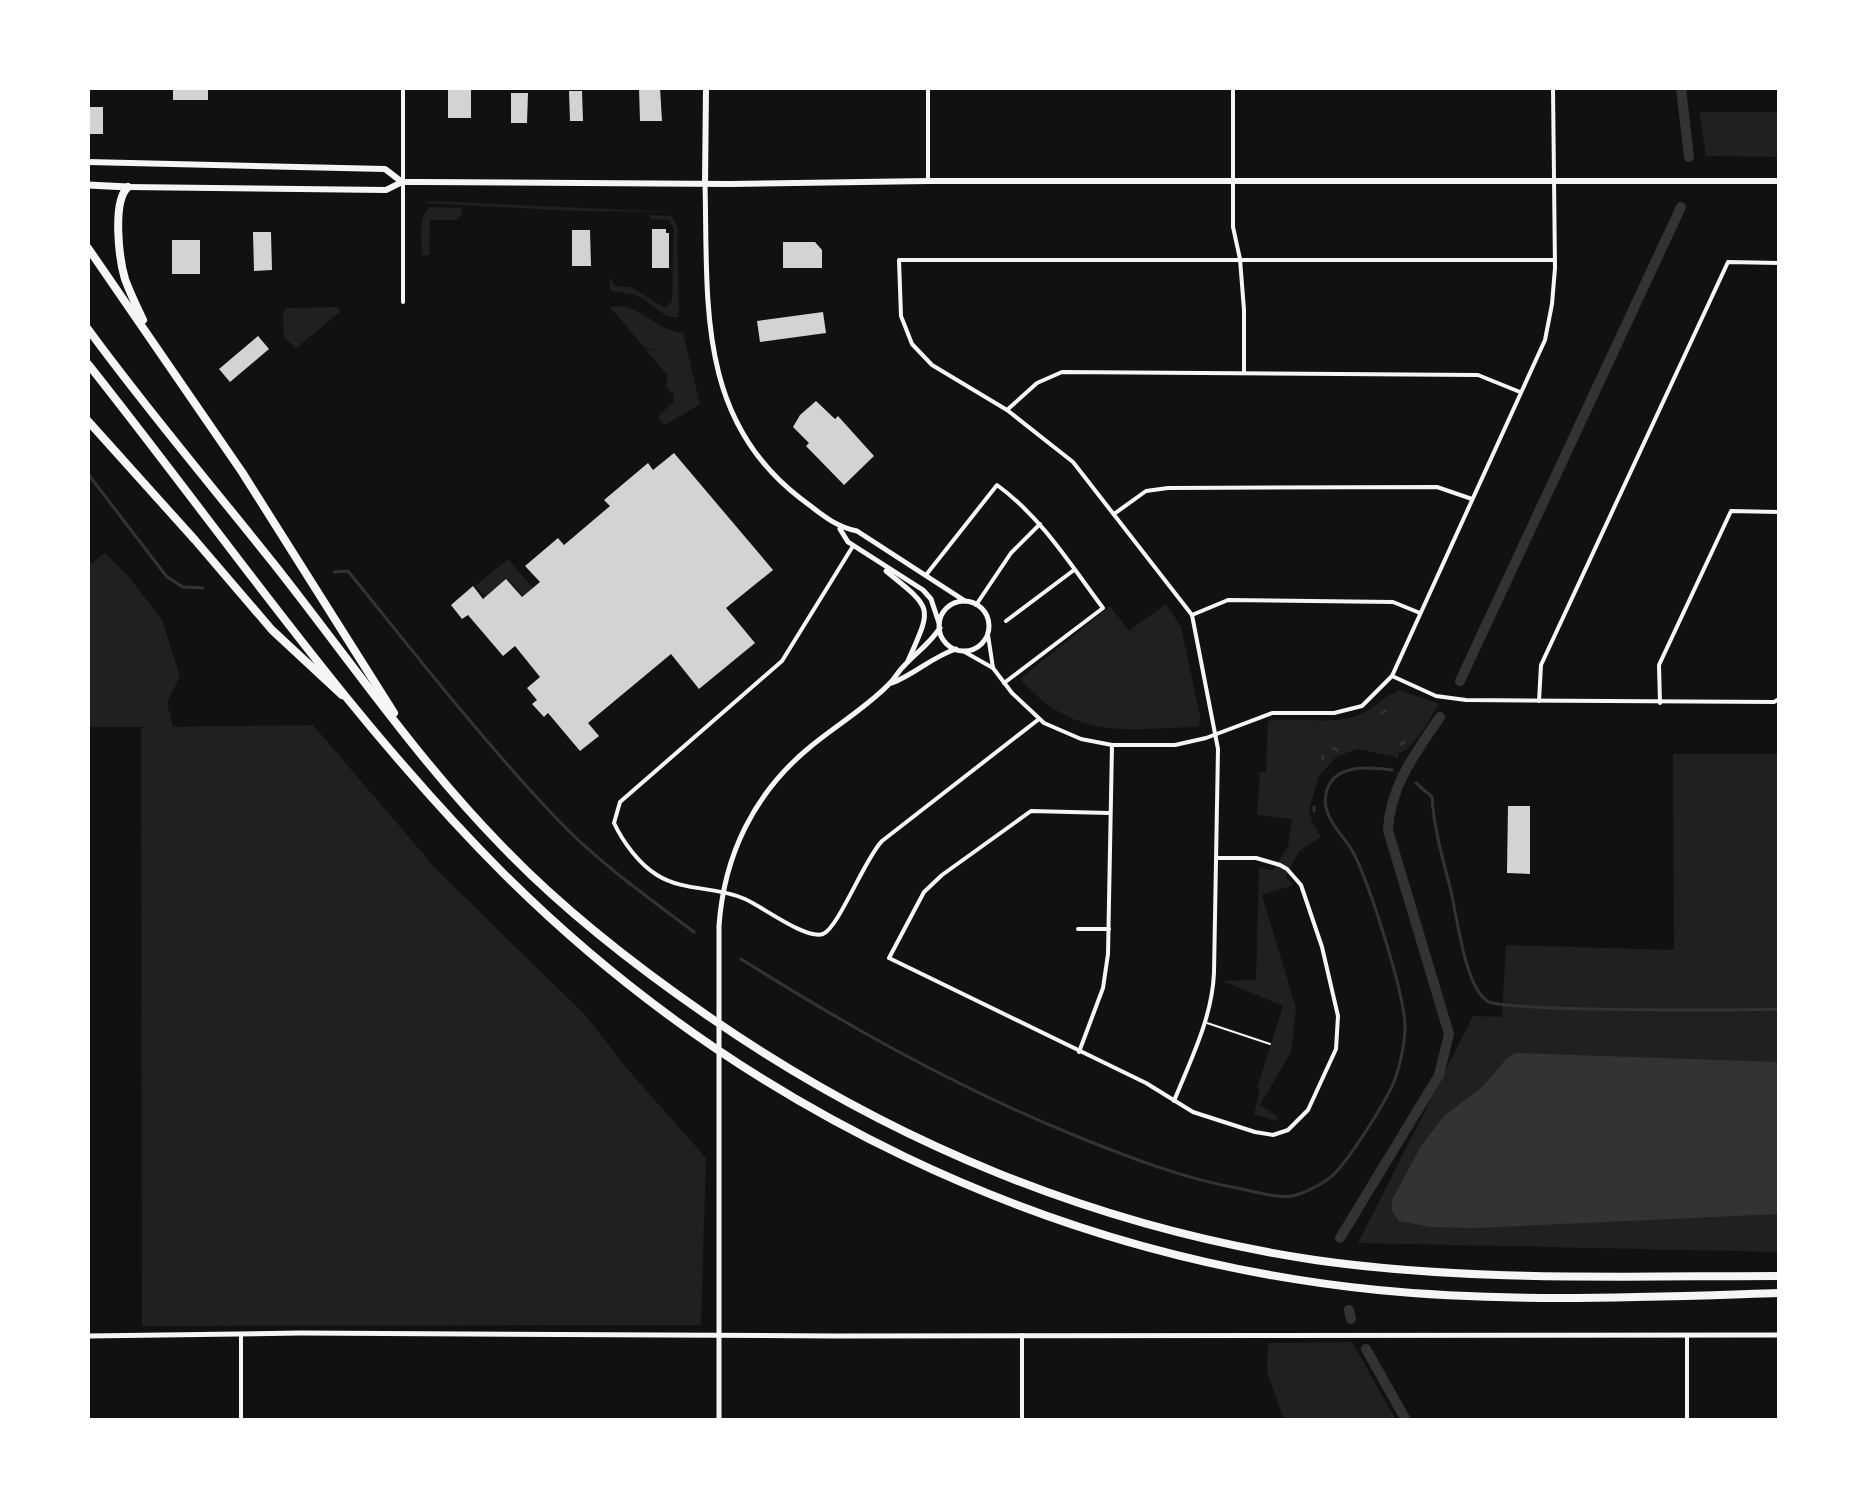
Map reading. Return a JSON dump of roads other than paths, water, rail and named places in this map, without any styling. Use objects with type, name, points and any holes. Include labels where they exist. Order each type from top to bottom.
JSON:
[{"type":"highway","points":[[128,187],[119,199],[120,256],[129,290],[151,339]]},
{"type":"highway","points":[[88,248],[254,491],[415,748]]},
{"type":"highway","points":[[88,329],[415,748],[473,816],[526,870],[591,929],[682,998],[756,1049],[869,1115],[957,1157],[1075,1203],[1210,1240],[1311,1259],[1441,1273],[1515,1276],[1779,1276]]},
{"type":"highway","points":[[88,364],[365,718],[506,876],[608,967],[681,1026],[757,1077],[880,1145],[982,1192],[1110,1237],[1235,1268],[1338,1285],[1455,1296],[1627,1297],[1779,1293]]},
{"type":"highway","points":[[88,421],[195,540],[263,622],[365,718]]},
{"type":"main road","points":[[705,183],[706,88]]},
{"type":"main road","points":[[88,162],[385,169],[402,182]]},
{"type":"main road","points":[[88,185],[386,190],[402,182],[1779,181]]},
{"type":"street","points":[[403,88],[403,302]]},
{"type":"street","points":[[928,88],[928,181]]},
{"type":"street","points":[[1233,88],[1233,227],[1240,259],[1244,310],[1244,373]]},
{"type":"street","points":[[876,563],[923,590],[931,599],[948,644],[993,668],[1039,719],[1081,739],[1112,745],[1175,745],[1217,734],[1272,713],[1334,713],[1362,706],[1392,676],[1545,340],[1552,304],[1555,260],[1553,88]]},
{"type":"street","points":[[705,183],[708,323],[716,369],[728,406],[745,439],[779,481],[840,528],[848,542],[925,608],[925,624],[907,663]]},
{"type":"street","points":[[1174,1101],[1206,1022],[1213,993],[1217,734],[1192,615],[1073,462],[1007,410],[932,365],[912,344],[901,316],[899,260],[1555,260]]},
{"type":"street","points":[[1539,701],[1541,665],[1728,262],[1779,263]]},
{"type":"street","points":[[1007,410],[1037,383],[1062,372],[1478,375],[1521,393]]},
{"type":"street","points":[[926,576],[997,485],[1040,524],[1075,569],[1103,608],[1004,683]]},
{"type":"street","points":[[1114,514],[1146,491],[1168,488],[1437,487],[1472,499]]},
{"type":"street","points":[[1660,703],[1659,665],[1731,511],[1779,512]]},
{"type":"street","points":[[976,605],[1011,553],[1040,524]]},
{"type":"street","points":[[840,528],[857,531],[965,601],[976,605],[988,619],[993,668]]},
{"type":"street","points":[[853,546],[782,661],[637,786],[616,808],[615,827],[651,871],[682,887],[743,898],[809,934],[822,934],[833,924],[876,846],[1039,719]]},
{"type":"street","points":[[1006,621],[1075,569]]},
{"type":"street","points":[[1192,615],[1228,600],[1393,602],[1420,613]]},
{"type":"street","points":[[719,1420],[719,926],[722,893],[738,839],[770,786],[808,749],[891,683],[907,663],[928,646],[945,610],[965,601]]},
{"type":"street","points":[[963,651],[982,644],[988,635]]},
{"type":"street","points":[[891,683],[912,675],[940,654],[956,649]]},
{"type":"street","points":[[1392,676],[1436,696],[1466,700],[1660,703],[1774,702],[1779,699]]},
{"type":"street","points":[[1079,1052],[1103,988],[1108,954],[1112,745]]},
{"type":"street","points":[[1109,813],[1031,811],[942,875],[924,892],[889,958],[1146,1083],[1193,1112],[1273,1135],[1288,1130],[1308,1110],[1336,1049],[1338,1016],[1322,947],[1301,885],[1280,865],[1256,858],[1216,858]]},
{"type":"street","points":[[1078,929],[1109,929]]},
{"type":"street","points":[[241,1334],[241,1420]]},
{"type":"street","points":[[1022,1335],[1022,1420]]},
{"type":"street","points":[[1687,1335],[1687,1420]]},
{"type":"street","points":[[88,1336],[1779,1335]]},
{"type":"lane","points":[[1206,1022],[1270,1044]]},
{"type":"waterway","points":[[1681,88],[1689,157]]},
{"type":"waterway","points":[[1460,681],[1681,207]]},
{"type":"waterway","points":[[88,474],[167,577],[183,587],[203,588]]},
{"type":"waterway","points":[[334,572],[348,571],[476,728],[573,835],[694,932]]},
{"type":"waterway","points":[[1340,1238],[1439,1075],[1449,1034],[1388,830],[1399,784],[1440,717]]},
{"type":"waterway","points":[[1333,748],[1337,750]]},
{"type":"waterway","points":[[741,959],[905,1055],[1032,1117],[1115,1152],[1176,1173],[1267,1194],[1296,1195],[1321,1184],[1340,1167],[1385,1100],[1400,1061],[1404,1015],[1386,941],[1360,867],[1330,818],[1325,802],[1330,784],[1343,772],[1363,768],[1392,770]]},
{"type":"waterway","points":[[1416,783],[1432,797],[1462,948],[1472,980],[1487,1001],[1502,1005],[1577,1009],[1779,1009]]},
{"type":"waterway","points":[[1349,1310],[1351,1319]]},
{"type":"waterway","points":[[1366,1349],[1406,1420]]}]
